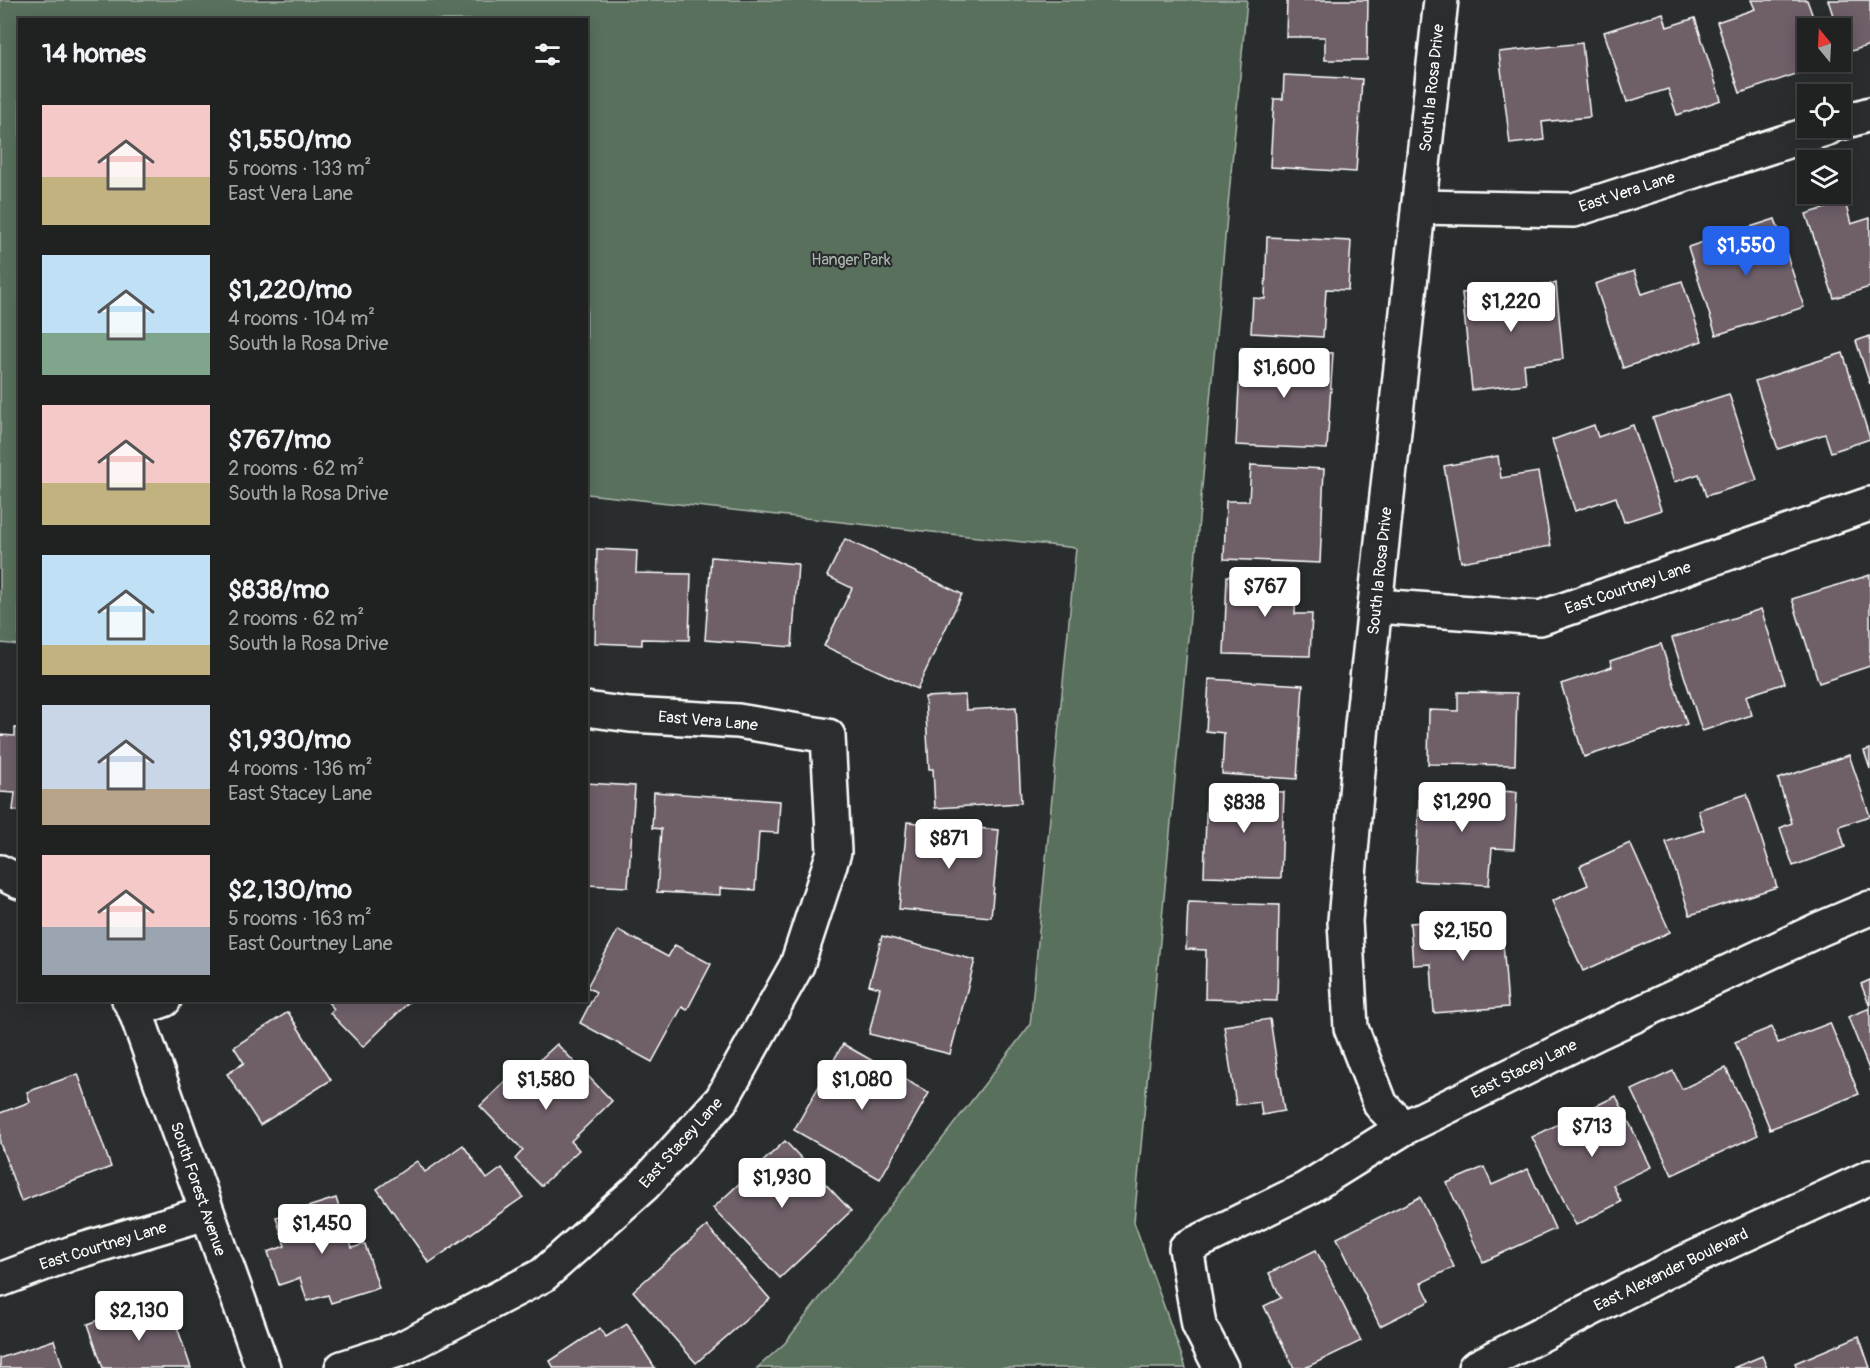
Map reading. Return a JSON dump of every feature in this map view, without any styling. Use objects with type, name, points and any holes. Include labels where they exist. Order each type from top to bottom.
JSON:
[{"type":"street","name":"South la Rosa Drive","points":[[1404,1128],[1382,1105],[1351,1028],[1345,921],[1362,725],[1377,606],[1441,0]]},
{"type":"street","points":[[1851,120],[1870,114]]},
{"type":"street","name":"East Vera Lane","points":[[1419,207],[1574,210],[1797,138]]},
{"type":"street","name":"East Courtney Lane","points":[[1377,606],[1540,618],[1870,504]]},
{"type":"street","name":"East Vera Lane","points":[[588,709],[630,715],[738,721],[828,736]]},
{"type":"street","name":"East Stacey Lane","points":[[342,1368],[401,1349],[543,1275],[644,1185],[722,1099],[797,965],[834,852],[828,736]]},
{"type":"street","points":[[0,872],[18,881]]},
{"type":"street","name":"East Stacey Lane","points":[[1221,1368],[1199,1325],[1186,1248],[1306,1189],[1404,1128],[1629,1018],[1820,929],[1870,909]]},
{"type":"street","name":"South Forest Avenue","points":[[143,1004],[206,1213],[263,1368]]},
{"type":"street","name":"East Alexander Boulevard","points":[[1475,1368],[1670,1269],[1870,1177]]},
{"type":"street","name":"East Courtney Lane","points":[[0,1280],[72,1253],[206,1213]]},
{"type":"green space","name":"Hanger Park","points":[[0,0],[1247,0],[1134,1222],[1186,1368],[757,1368],[785,1343],[1030,1025],[1076,548],[588,494],[588,18],[18,18],[18,645],[0,643]]},
{"type":"building","points":[[1287,0],[1368,0],[1367,60],[1325,60],[1325,37],[1286,37]]},
{"type":"building","points":[[1751,0],[1807,0],[1813,18],[1797,18],[1797,72],[1802,72],[1740,93],[1717,22],[1755,9]]},
{"type":"building","points":[[1828,0],[1870,0],[1870,45],[1851,51],[1851,18],[1834,18]]},
{"type":"building","points":[[1663,13],[1667,27],[1695,18],[1721,100],[1677,115],[1668,89],[1627,102],[1604,32]]},
{"type":"building","points":[[1582,43],[1590,117],[1542,122],[1544,140],[1510,144],[1499,52]]},
{"type":"building","points":[[1284,75],[1362,79],[1356,172],[1270,167],[1274,99],[1283,99]]},
{"type":"building","points":[[1846,204],[1851,224],[1870,218],[1870,287],[1834,298],[1806,214]]},
{"type":"building","points":[[1775,219],[1804,307],[1716,335],[1688,247]]},
{"type":"building","points":[[1267,237],[1351,241],[1348,290],[1326,289],[1323,337],[1251,333],[1253,298],[1265,299]]},
{"type":"building","points":[[1634,271],[1642,294],[1682,281],[1702,341],[1623,368],[1595,284]]},
{"type":"building","points":[[1556,283],[1563,359],[1524,364],[1526,384],[1472,390],[1462,293]]},
{"type":"building","points":[[1870,336],[1870,384],[1856,341]]},
{"type":"building","points":[[1241,348],[1333,353],[1327,449],[1236,445]]},
{"type":"building","points":[[1843,353],[1870,439],[1831,452],[1825,434],[1778,449],[1755,381]]},
{"type":"building","points":[[1729,394],[1757,480],[1706,496],[1699,474],[1674,482],[1653,418]]},
{"type":"building","points":[[1594,425],[1598,437],[1633,425],[1661,510],[1624,522],[1616,497],[1575,511],[1552,440]]},
{"type":"building","points":[[1498,456],[1501,478],[1538,472],[1551,546],[1461,562],[1444,466]]},
{"type":"building","points":[[1251,465],[1324,469],[1320,563],[1224,559],[1226,501],[1249,501]]},
{"type":"building","points":[[845,539],[962,594],[917,689],[824,646],[852,588],[827,576]]},
{"type":"building","points":[[597,549],[637,551],[636,573],[691,574],[689,640],[642,639],[642,645],[595,643]]},
{"type":"building","points":[[711,557],[798,564],[792,647],[705,640]]},
{"type":"building","points":[[1870,575],[1870,666],[1819,683],[1792,599]]},
{"type":"building","points":[[1227,576],[1296,578],[1295,614],[1312,614],[1310,656],[1224,654]]},
{"type":"building","points":[[1761,609],[1785,683],[1746,696],[1752,715],[1702,731],[1672,638]]},
{"type":"building","points":[[1661,644],[1687,724],[1584,757],[1561,684],[1612,667],[1610,661]]},
{"type":"building","points":[[1209,679],[1303,685],[1297,779],[1222,774],[1224,733],[1206,731]]},
{"type":"building","points":[[1458,692],[1517,693],[1515,765],[1428,764],[1429,710],[1458,711]]},
{"type":"building","points":[[965,695],[966,710],[1016,707],[1021,803],[935,808],[933,769],[929,769],[925,697]]},
{"type":"building","points":[[15,728],[18,728],[18,811],[13,810],[15,793],[0,792],[0,735],[15,736]]},
{"type":"building","points":[[1870,749],[1870,769],[1864,751]]},
{"type":"building","points":[[1849,755],[1870,816],[1839,826],[1845,847],[1793,866],[1780,828],[1792,823],[1778,779]]},
{"type":"building","points":[[588,783],[635,786],[628,887],[588,885]]},
{"type":"building","points":[[1420,787],[1517,792],[1514,849],[1492,848],[1489,885],[1415,881]]},
{"type":"building","points":[[1207,789],[1284,792],[1281,878],[1204,876]]},
{"type":"building","points":[[654,792],[780,801],[778,833],[759,832],[755,890],[720,888],[720,895],[657,892],[661,829],[652,828]]},
{"type":"building","points":[[1747,794],[1777,887],[1690,915],[1666,842],[1704,830],[1698,810]]},
{"type":"building","points":[[907,822],[999,830],[991,917],[899,909]]},
{"type":"building","points":[[1630,843],[1670,932],[1583,971],[1552,901],[1588,885],[1580,866]]},
{"type":"building","points":[[1188,902],[1279,905],[1277,1001],[1205,999],[1206,950],[1186,949]]},
{"type":"building","points":[[1501,916],[1508,1007],[1434,1013],[1431,964],[1413,965],[1410,923]]},
{"type":"building","points":[[618,930],[668,957],[675,945],[711,964],[687,1010],[682,1007],[652,1062],[580,1023],[596,992],[588,988]]},
{"type":"building","points":[[882,936],[975,960],[950,1054],[869,1034],[880,988],[869,985]]},
{"type":"building","points":[[1870,980],[1870,1007],[1861,984]]},
{"type":"building","points":[[328,1002],[409,1002],[363,1047],[330,1013],[334,1009]]},
{"type":"building","points":[[1870,1008],[1870,1072],[1848,1017]]},
{"type":"building","points":[[288,1012],[331,1080],[260,1125],[227,1074],[244,1063],[234,1047]]},
{"type":"building","points":[[1270,1019],[1284,1111],[1262,1115],[1260,1102],[1236,1105],[1224,1026]]},
{"type":"building","points":[[1830,1023],[1859,1094],[1770,1129],[1735,1042],[1772,1027],[1778,1043]]},
{"type":"building","points":[[557,1044],[612,1101],[571,1141],[579,1150],[541,1186],[515,1159],[523,1150],[480,1106],[525,1063],[530,1069]]},
{"type":"building","points":[[843,1044],[929,1093],[880,1179],[794,1130]]},
{"type":"building","points":[[1726,1068],[1758,1135],[1672,1175],[1632,1090],[1673,1071],[1682,1089]]},
{"type":"building","points":[[78,1074],[111,1167],[21,1201],[0,1143],[0,1113],[30,1102],[27,1092]]},
{"type":"building","points":[[1616,1096],[1651,1167],[1613,1185],[1621,1202],[1576,1225],[1532,1137]]},
{"type":"building","points":[[785,1141],[851,1211],[780,1278],[713,1208]]},
{"type":"building","points":[[463,1145],[487,1179],[502,1168],[523,1197],[429,1263],[377,1189],[417,1161],[425,1172]]},
{"type":"building","points":[[1484,1167],[1492,1185],[1528,1169],[1555,1229],[1483,1262],[1447,1183]]},
{"type":"building","points":[[1420,1197],[1454,1267],[1421,1283],[1430,1301],[1380,1326],[1337,1238]]},
{"type":"building","points":[[336,1198],[352,1248],[365,1244],[379,1288],[331,1303],[328,1295],[307,1301],[300,1278],[279,1285],[268,1252],[285,1246],[276,1217]]},
{"type":"building","points":[[707,1226],[770,1299],[696,1363],[633,1291]]},
{"type":"building","points":[[1316,1250],[1361,1341],[1305,1368],[1294,1368],[1264,1306],[1281,1298],[1269,1273]]},
{"type":"building","points":[[142,1305],[149,1324],[173,1315],[191,1368],[103,1368],[88,1324]]},
{"type":"building","points":[[627,1324],[655,1368],[554,1368],[550,1361],[600,1328],[606,1337]]},
{"type":"building","points":[[1859,1336],[1870,1368],[1797,1368],[1795,1363]]},
{"type":"building","points":[[54,1340],[63,1368],[0,1368],[0,1358]]},
{"type":"building","points":[[1762,1356],[1767,1368],[1733,1368]]}]
